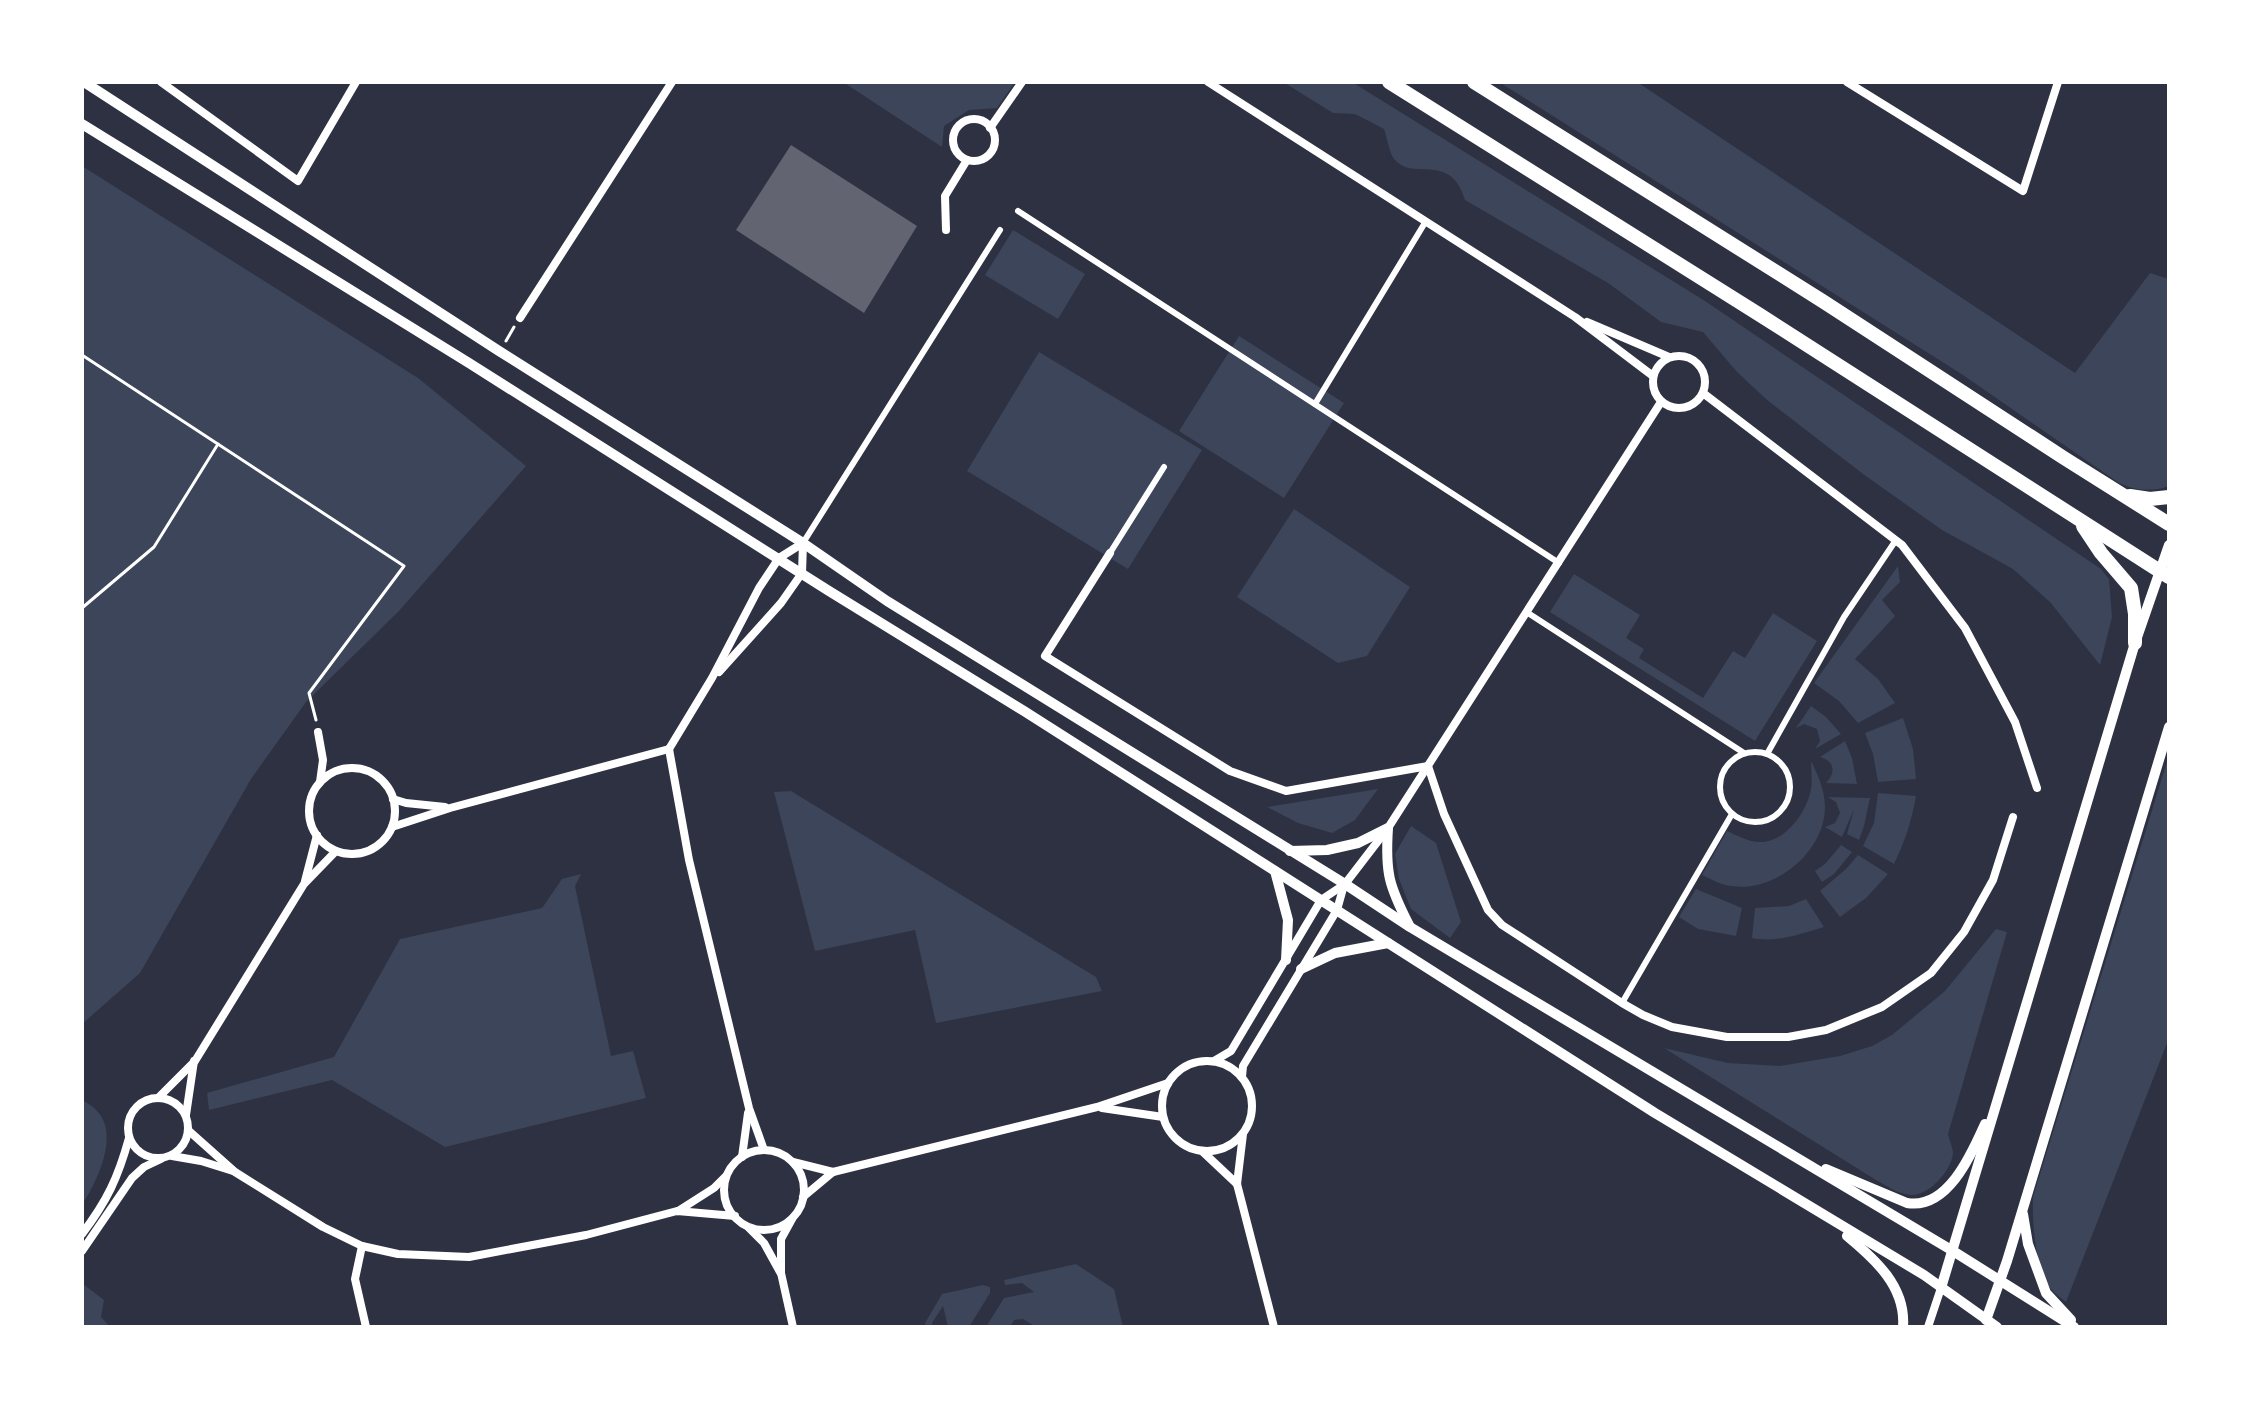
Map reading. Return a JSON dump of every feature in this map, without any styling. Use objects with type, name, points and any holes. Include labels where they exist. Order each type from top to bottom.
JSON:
[{"type":"highway","points":[[1389,82],[2164,574]]},
{"type":"highway","points":[[1474,82],[2169,524]]},
{"type":"highway","points":[[2115,491],[2150,499],[2169,497]]},
{"type":"highway","points":[[2079,519],[2101,553],[2131,588],[2135,643]]},
{"type":"street","points":[[84,82],[499,351],[803,543],[887,601],[1410,927],[2076,1327]]},
{"type":"street","points":[[161,82],[298,181],[356,82]]},
{"type":"street","points":[[520,318],[672,82]]},
{"type":"street","points":[[990,128],[1022,82]]},
{"type":"street","points":[[1208,82],[1575,317],[1653,376]]},
{"type":"street","points":[[1847,82],[2023,191],[2058,82]]},
{"type":"street","points":[[979,120],[990,128],[995,140],[990,153],[980,160],[967,160],[956,151],[953,138],[959,125],[965,121],[979,120]]},
{"type":"street","points":[[82,124],[779,558],[1655,1113],[1941,1288],[1985,1323],[1997,1327]]},
{"type":"street","points":[[946,230],[945,196],[967,160]]},
{"type":"street","points":[[1018,211],[1559,563]]},
{"type":"street","points":[[1315,404],[1426,221]]},
{"type":"street","points":[[764,1150],[749,1108],[689,860],[669,749],[712,678],[742,617],[779,558],[803,543],[1000,230]]},
{"type":"street","points":[[1575,317],[1669,357],[1686,356],[1695,360],[1705,375],[1703,393],[1692,405],[1684,408],[1668,406],[1653,390],[1656,368],[1669,357]]},
{"type":"street","points":[[1703,393],[1902,545],[1965,628],[2015,722],[2037,788]]},
{"type":"street","points":[[1214,1061],[1231,1051],[1321,900],[1345,884],[1388,828],[1661,402]]},
{"type":"street","points":[[1164,467],[1045,656],[1230,771],[1286,791],[1428,766]]},
{"type":"street","points":[[1767,754],[1844,617],[1896,540]]},
{"type":"street","points":[[712,678],[781,603],[802,573],[803,543]]},
{"type":"street","points":[[1928,1327],[2135,643],[2164,574],[2169,545]]},
{"type":"street","points":[[1528,613],[1744,753]]},
{"type":"street","points":[[1985,1323],[2169,727]]},
{"type":"street","points":[[318,732],[323,760],[320,783]]},
{"type":"street","points":[[392,827],[450,808],[669,749]]},
{"type":"street","points":[[1744,753],[1767,754],[1784,767],[1788,777],[1790,788],[1784,806],[1764,821],[1742,820],[1732,814],[1721,798],[1720,779],[1730,762],[1744,753]]},
{"type":"street","points":[[323,760],[337,771]]},
{"type":"street","points":[[1428,766],[1444,814],[1488,910],[1502,925],[1643,1015],[1672,1027],[1727,1037],[1788,1037],[1826,1030],[1882,1007],[1931,973],[1964,932],[1993,880],[2013,817]]},
{"type":"street","points":[[357,768],[376,775],[384,782],[393,799],[395,818],[392,827],[373,849],[355,854],[336,851],[312,827],[310,808],[315,790],[337,771],[357,768]]},
{"type":"street","points":[[393,799],[450,808]]},
{"type":"street","points":[[1622,1003],[1732,814]]},
{"type":"street","points":[[1290,851],[1327,850],[1358,843],[1388,828]]},
{"type":"street","points":[[1388,828],[1386,861],[1393,893],[1410,927]]},
{"type":"street","points":[[304,884],[317,835]]},
{"type":"street","points":[[162,1159],[151,1158],[134,1147],[128,1129],[132,1113],[142,1103],[158,1098],[195,1061],[304,884],[336,851]]},
{"type":"street","points":[[1275,871],[1288,920],[1286,960]]},
{"type":"street","points":[[1242,1077],[1243,1066],[1337,910],[1345,884]]},
{"type":"street","points":[[1301,969],[1335,953],[1388,943]]},
{"type":"street","points":[[82,1251],[132,1178],[144,1167],[180,1150],[189,1131],[186,1116],[195,1061]]},
{"type":"street","points":[[1244,1133],[1230,1146],[1203,1152],[1179,1142],[1163,1117],[1162,1100],[1168,1083],[1193,1063],[1214,1061],[1225,1064],[1242,1077],[1247,1086],[1252,1115],[1244,1133],[1237,1184],[1274,1327]]},
{"type":"street","points":[[793,1327],[781,1273],[781,1239],[803,1197],[833,1172],[1097,1107],[1168,1083]]},
{"type":"street","points":[[1791,1154],[1907,1203],[1925,1202],[1949,1187],[1961,1171],[1998,1097]]},
{"type":"street","points":[[158,1098],[175,1103],[186,1116]]},
{"type":"street","points":[[1097,1107],[1163,1117]]},
{"type":"street","points":[[742,1157],[749,1108]]},
{"type":"street","points":[[189,1131],[235,1172],[323,1227],[362,1246],[398,1254],[469,1257],[586,1235],[677,1211],[714,1188],[736,1161],[756,1150],[785,1155],[793,1162],[802,1178],[803,1197]]},
{"type":"street","points":[[82,1234],[108,1197],[121,1168],[129,1137]]},
{"type":"street","points":[[1203,1152],[1237,1184]]},
{"type":"street","points":[[172,1156],[235,1172]]},
{"type":"street","points":[[793,1162],[833,1172]]},
{"type":"street","points":[[727,1175],[726,1201],[735,1216],[764,1243],[781,1273]]},
{"type":"street","points":[[2024,1202],[2024,1229],[2041,1282],[2051,1300],[2076,1327]]},
{"type":"street","points":[[677,1211],[735,1216]]},
{"type":"street","points":[[746,1225],[772,1229],[795,1215]]},
{"type":"street","points":[[1824,1217],[1874,1259],[1891,1280],[1900,1296],[1903,1327]]},
{"type":"street","points":[[362,1246],[355,1279],[366,1327]]},
{"type":"path","points":[[499,351],[520,318]]},
{"type":"path","points":[[82,355],[404,566],[309,693],[318,732]]},
{"type":"path","points":[[82,608],[154,547],[218,444]]},
{"type":"shaded area","points":[[843,82],[1015,82],[997,108],[969,110],[944,126],[942,147]]},
{"type":"shaded area","points":[[1283,82],[1352,82],[1705,301],[2101,569],[2109,579],[2112,617],[2100,665],[2050,602],[2013,569],[1942,530],[1863,474],[1767,400],[1737,372],[1703,332],[1661,322],[1608,283],[1465,200],[1450,176],[1441,171],[1402,166],[1392,156],[1384,129],[1355,114],[1333,113]]},
{"type":"shaded area","points":[[1499,82],[1637,82],[2075,373],[2150,273],[2169,279],[2169,486],[2144,490],[2119,483],[1963,375]]},
{"type":"shaded area","points":[[82,166],[418,378],[526,466],[399,611],[306,702],[251,779],[140,973],[82,1024]]},
{"type":"shaded area","points":[[1013,230],[1085,274],[1058,319],[985,275]]},
{"type":"shaded area","points":[[1239,336],[1344,403],[1284,498],[1179,431]]},
{"type":"shaded area","points":[[1039,352],[1202,450],[1128,569],[967,471]]},
{"type":"shaded area","points":[[1294,509],[1410,587],[1367,656],[1338,663],[1237,597]]},
{"type":"shaded area","points":[[1898,566],[1900,582],[1882,600],[1895,616],[1855,659],[1878,679],[1895,703],[1858,723],[1839,701],[1814,683]]},
{"type":"shaded area","points":[[1574,574],[1640,615],[1626,638],[1644,649],[1639,658],[1703,698],[1733,651],[1745,658],[1773,613],[1817,641],[1755,741],[1550,612]]},
{"type":"shaded area","points":[[1811,706],[1841,734],[1815,749],[1820,741],[1817,729],[1804,724],[1796,728]]},
{"type":"shaded area","points":[[1903,718],[1913,749],[1916,779],[1878,782],[1865,733]]},
{"type":"shaded area","points":[[1845,741],[1857,784],[1826,783],[1832,768],[1829,761],[1820,757]]},
{"type":"shaded area","points":[[2169,755],[2169,1038],[2066,1302],[2051,1289],[2041,1270],[2034,1232],[2033,1197]]},
{"type":"shaded area","points":[[1811,761],[1821,784],[1825,808],[1816,840],[1806,854],[1779,876],[1747,887],[1727,885],[1702,875],[1727,831],[1763,842],[1779,836],[1793,825],[1810,793]]},
{"type":"shaded area","points":[[1378,789],[1355,820],[1332,833],[1298,823],[1267,807]]},
{"type":"shaded area","points":[[791,791],[1096,977],[1102,991],[936,1023],[915,930],[815,951],[774,792]]},
{"type":"shaded area","points":[[1878,793],[1916,796],[1908,830],[1894,864],[1863,846],[1874,823]]},
{"type":"shaded area","points":[[1828,797],[1870,798],[1859,840],[1847,834],[1854,809],[1842,837],[1825,827],[1835,823],[1840,813],[1836,802]]},
{"type":"shaded area","points":[[1411,826],[1436,843],[1461,922],[1450,938],[1411,909],[1399,879],[1395,854]]},
{"type":"shaded area","points":[[1841,845],[1852,852],[1834,874],[1822,882],[1815,871]]},
{"type":"shaded area","points":[[1858,855],[1888,874],[1866,898],[1840,917],[1820,891]]},
{"type":"shaded area","points":[[581,874],[575,886],[611,1056],[633,1051],[646,1098],[445,1147],[332,1080],[209,1110],[207,1093],[334,1057],[400,939],[542,908],[562,879]]},
{"type":"shaded area","points":[[1696,889],[1742,908],[1736,936],[1698,929],[1679,917]]},
{"type":"shaded area","points":[[1806,899],[1824,927],[1779,939],[1752,938],[1755,908],[1789,906]]},
{"type":"shaded area","points":[[1996,929],[2007,932],[1948,1134],[1952,1160],[1932,1187],[1918,1194],[1902,1193],[1876,1180],[1664,1048],[1728,1063],[1780,1066],[1840,1056],[1872,1046],[1892,1035],[1945,991]]},
{"type":"shaded area","points":[[82,1100],[92,1106],[104,1121],[106,1145],[94,1184],[82,1205]]},
{"type":"shaded area","points":[[1076,1264],[1114,1289],[1123,1327],[1036,1327],[1023,1319],[1014,1320],[1010,1327],[986,1327],[1004,1298],[1034,1292],[1022,1283],[1005,1285],[1004,1280]]},
{"type":"shaded area","points":[[83,1284],[104,1300],[101,1317],[110,1327],[82,1327]]},
{"type":"shaded area","points":[[983,1285],[990,1287],[990,1293],[969,1327],[948,1327],[943,1306],[932,1323],[933,1327],[926,1327],[925,1323],[942,1294]]},
{"type":"building","points":[[791,145],[917,226],[864,313],[736,230]]}]
